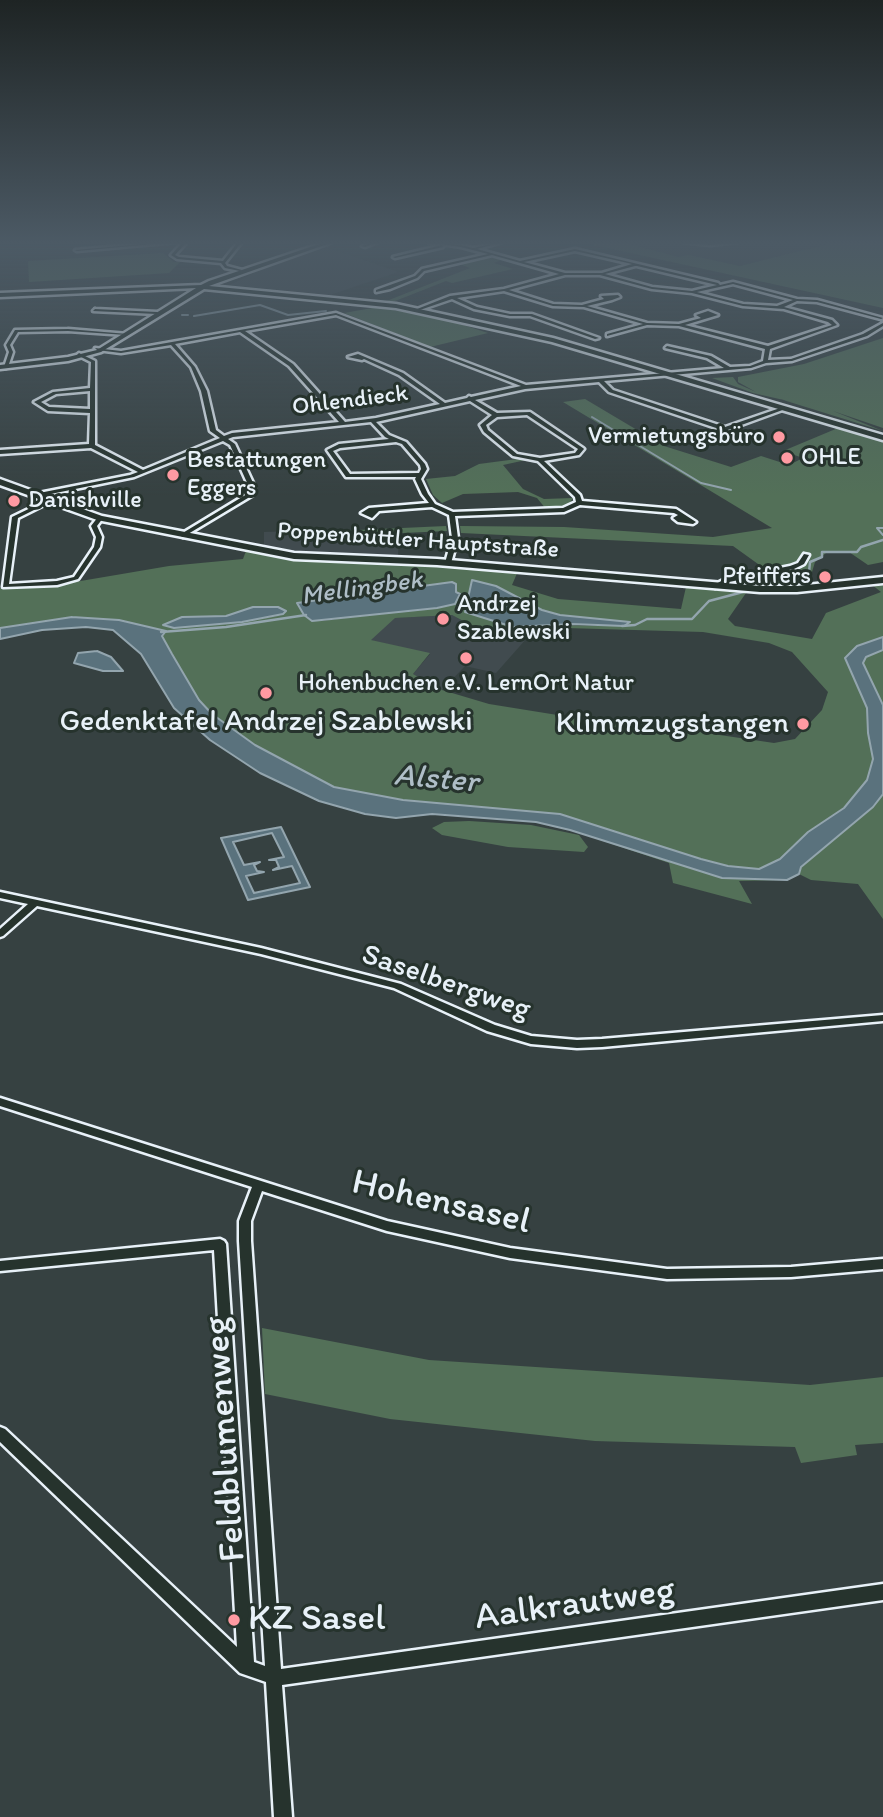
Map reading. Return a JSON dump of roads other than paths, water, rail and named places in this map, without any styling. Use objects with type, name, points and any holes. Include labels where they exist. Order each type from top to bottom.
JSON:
[{"type":"main road","points":[[3,367],[82,355],[100,349],[137,327]]},
{"type":"main road","points":[[499,327],[676,375],[883,438]]},
{"type":"main road","name":"Poppenbüttler Hauptstraße","points":[[0,482],[100,518],[293,556],[448,563],[715,586],[797,589],[883,580]]},
{"type":"street","points":[[100,349],[121,352],[259,327]]},
{"type":"street","points":[[369,327],[525,387]]},
{"type":"street","points":[[569,327],[597,338]]},
{"type":"street","points":[[609,335],[637,327]]},
{"type":"street","points":[[685,327],[768,348],[830,327]]},
{"type":"street","name":"Ohlendieck","points":[[36,495],[84,488],[143,472],[223,437],[373,421],[525,387],[676,375],[792,360],[865,335],[875,327]]},
{"type":"street","points":[[3,367],[11,352],[8,345],[18,331],[63,330],[126,334]]},
{"type":"street","points":[[240,330],[291,365],[345,424]]},
{"type":"street","points":[[173,343],[193,368],[204,391],[213,431],[232,444],[252,487],[250,495],[183,535]]},
{"type":"street","points":[[667,347],[709,357],[729,369]]},
{"type":"street","points":[[765,362],[768,348]]},
{"type":"street","points":[[82,355],[93,361],[92,446]]},
{"type":"street","points":[[362,359],[401,374],[443,404]]},
{"type":"street","points":[[600,380],[611,391],[725,429],[785,408]]},
{"type":"street","points":[[91,411],[48,409],[37,402],[55,393],[92,389]]},
{"type":"street","points":[[468,398],[496,415]]},
{"type":"street","points":[[528,413],[581,449],[577,454],[540,460],[515,455],[486,431],[483,425],[496,415],[528,413]]},
{"type":"street","points":[[373,421],[387,436],[403,442],[424,467],[419,483],[433,505]]},
{"type":"street","points":[[396,440],[335,447],[330,450],[348,476],[420,475]]},
{"type":"street","points":[[0,452],[92,446],[143,472]]},
{"type":"street","points":[[540,460],[578,496],[579,503]]},
{"type":"street","points":[[49,500],[15,517],[5,586],[57,583],[76,578],[97,547],[99,537],[94,526],[100,518]]},
{"type":"street","points":[[376,511],[433,505],[452,514],[564,510],[579,503],[655,509],[682,515]]},
{"type":"street","points":[[448,563],[455,538],[452,514]]},
{"type":"street","points":[[715,586],[727,580],[792,568],[801,564],[806,555]]},
{"type":"street","name":"Saselbergweg","points":[[0,895],[224,943],[397,986],[491,1028],[531,1040],[602,1043],[883,1018]]},
{"type":"street","points":[[0,934],[35,903]]},
{"type":"street","name":"Hohensasel","points":[[0,1102],[258,1185],[445,1240],[667,1274],[791,1272],[883,1264]]},
{"type":"street","name":"Feldblumenweg","points":[[258,1185],[245,1221],[245,1241],[276,1678],[283,1817]]},
{"type":"street","name":"Feldblumenweg","points":[[0,1266],[220,1244],[246,1667]]},
{"type":"street","points":[[0,1433],[246,1667],[276,1678]]},
{"type":"street","name":"Aalkrautweg","points":[[276,1678],[883,1592]]},
{"type":"water","points":[[472,580],[496,586],[542,610],[560,615],[630,622],[624,626],[572,624],[513,627],[465,612]]},
{"type":"water","points":[[452,582],[456,584],[456,592],[460,594],[455,604],[437,608],[312,621],[304,615],[297,603]]},
{"type":"water","points":[[253,607],[278,607],[286,611],[283,614],[242,622],[174,628],[163,625],[182,617],[226,616]]},
{"type":"water","points":[[72,617],[119,620],[166,631],[162,636],[199,700],[212,714],[255,745],[334,787],[403,800],[560,814],[701,859],[728,866],[759,869],[780,859],[808,832],[844,808],[867,780],[873,759],[867,708],[845,658],[857,646],[883,637],[883,650],[866,657],[863,663],[883,705],[883,794],[873,807],[801,867],[799,874],[787,880],[722,878],[570,830],[536,822],[432,814],[396,818],[365,814],[319,801],[260,773],[210,740],[174,708],[141,654],[113,630],[86,627],[42,630],[0,639],[0,628]]},
{"type":"water","points":[[97,651],[111,657],[123,671],[103,671],[74,663],[78,653]]},
{"type":"water","points":[[281,827],[310,887],[248,900],[221,838]],"holes":[[[272,833],[284,857],[269,860],[276,860],[279,867],[273,870],[292,866],[300,883],[254,893],[246,876],[264,872],[257,871],[254,865],[260,862],[244,865],[233,842]]]},
{"type":"waterway","points":[[592,417],[701,483],[731,490]]},
{"type":"waterway","name":"Mellingbek","points":[[883,528],[877,528],[883,535]]},
{"type":"waterway","name":"Mellingbek","points":[[746,586],[798,577],[809,572],[810,562],[822,557],[822,552],[857,552],[861,547],[883,540]]},
{"type":"waterway","name":"Mellingbek","points":[[622,626],[635,625],[647,619],[692,619],[709,601],[743,592]]},
{"type":"waterway","name":"Mellingbek","points":[[161,632],[226,627],[306,615]]},
{"type":"place","name":"Vermietungsbüro","points":[[779,437]]},
{"type":"place","name":"OHLE","points":[[787,458]]},
{"type":"place","name":"Bestattungen Eggers","points":[[173,475]]},
{"type":"place","name":"Danishville","points":[[14,501]]},
{"type":"place","name":"Pfeiffers","points":[[825,577]]},
{"type":"place","name":"Andrzej Szablewski","points":[[443,619]]},
{"type":"place","name":"Hohenbuchen e.V. LernOrt Natur","points":[[466,658]]},
{"type":"place","name":"Gedenktafel Andrzej Szablewski","points":[[266,693]]},
{"type":"place","name":"Klimmzugstangen","points":[[803,724]]},
{"type":"place","name":"KZ Sasel","points":[[234,1620]]},
{"type":"water label","name":"Alster","points":[[436,780]]}]
